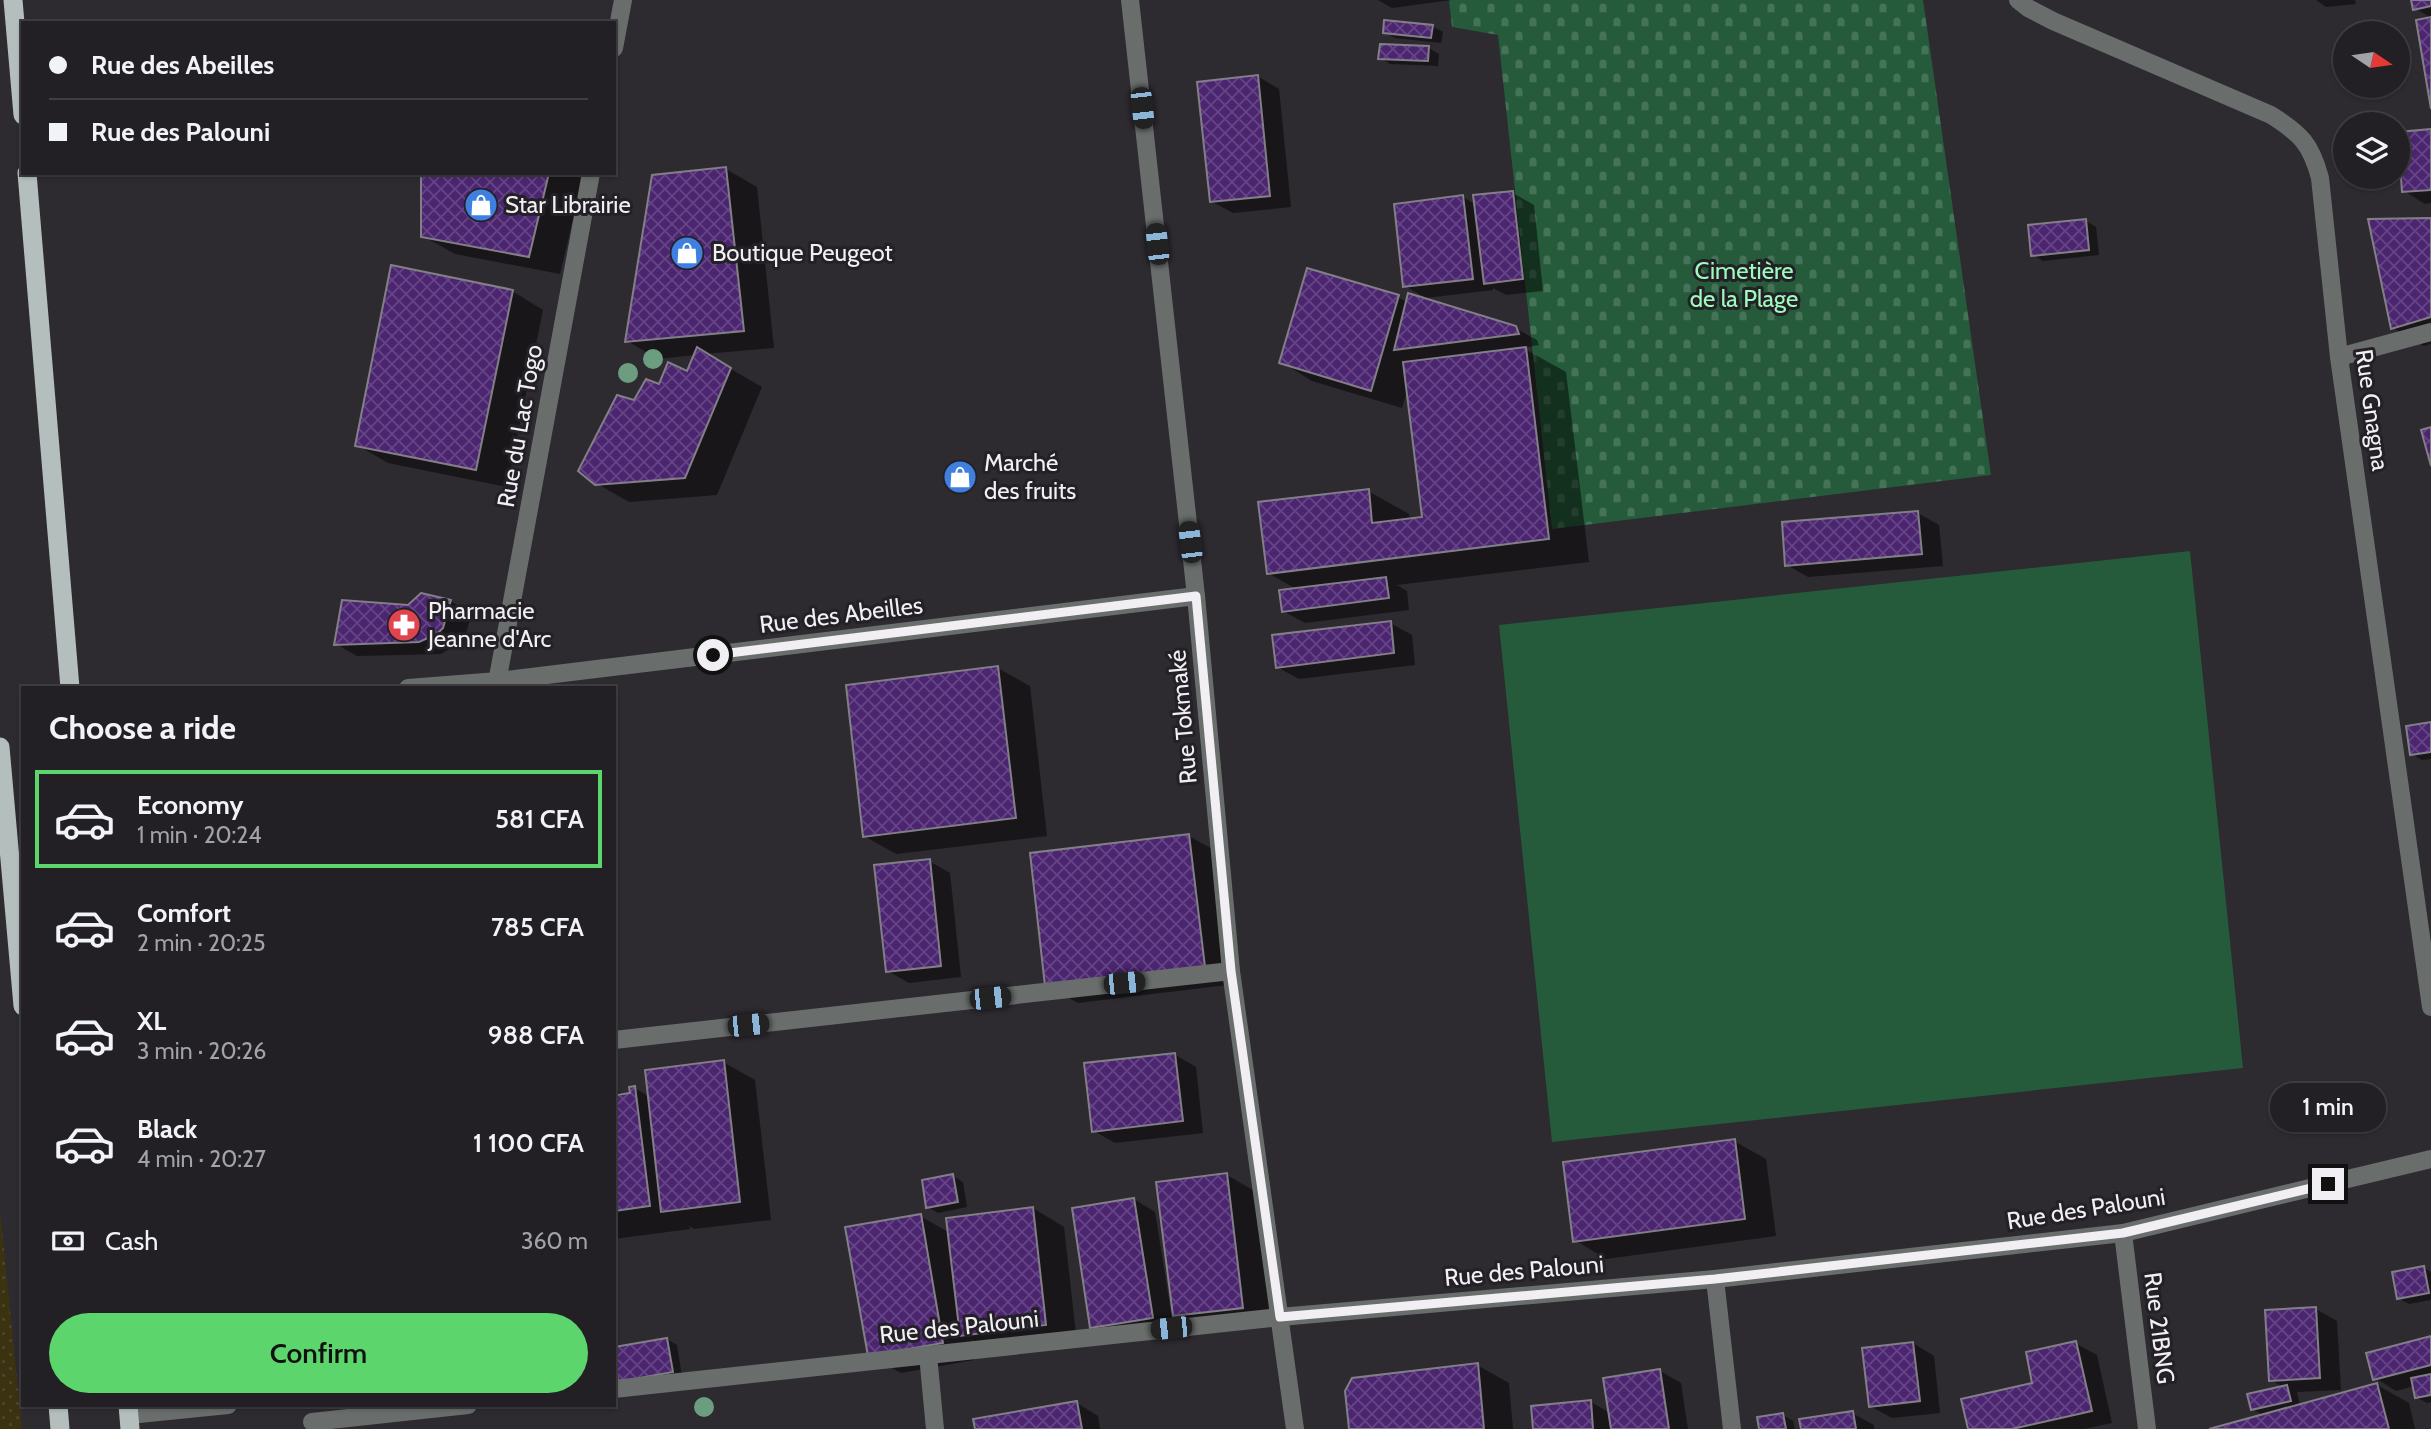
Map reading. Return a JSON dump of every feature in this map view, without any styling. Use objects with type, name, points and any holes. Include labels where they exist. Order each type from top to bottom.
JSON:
[{"type":"highway","points":[[13,0],[21,92]]},
{"type":"highway","points":[[27,175],[69,686]]},
{"type":"highway","points":[[0,747],[21,983]]},
{"type":"highway","points":[[58,1407],[60,1429]]},
{"type":"street","points":[[616,37],[623,0]]},
{"type":"street","name":"Rue Tokmaké","points":[[1130,0],[1196,596],[1231,971],[1295,1429]]},
{"type":"street","name":"Rue Gnagna","points":[[2018,0],[2053,20],[2271,115],[2288,126],[2309,146],[2320,178],[2339,357],[2431,1007]]},
{"type":"street","name":"Rue du Lac Togo","points":[[497,684],[591,175]]},
{"type":"street","points":[[2339,357],[2431,332]]},
{"type":"street","name":"Rue des Abeilles","points":[[452,686],[497,684],[1196,596]]},
{"type":"street","points":[[616,1040],[1231,971]]},
{"type":"street","name":"Rue des Palouni","points":[[616,1389],[1280,1317],[1715,1279],[2123,1233],[2431,1159]]},
{"type":"street","name":"Rue 21BNG","points":[[2123,1233],[2147,1429]]},
{"type":"street","points":[[1715,1279],[1732,1429]]},
{"type":"street","points":[[928,1355],[935,1429]]},
{"type":"street","points":[[129,1417],[212,1407]]},
{"type":"street","points":[[313,1419],[446,1407]]},
{"type":"sand","points":[[0,1210],[22,1429],[0,1429]]},
{"type":"green space","name":"Cimetière de la Plage","points":[[1449,0],[1923,0],[1991,475],[1552,529],[1498,35],[1452,27]]},
{"type":"green space","points":[[2190,551],[2243,1068],[1552,1142],[1499,625]]},
{"type":"building","points":[[2411,0],[2431,0],[2431,6],[2413,10]]},
{"type":"building","points":[[2431,17],[2431,109],[2416,20]]},
{"type":"building","points":[[1384,20],[1433,25],[1431,38],[1383,33]]},
{"type":"building","points":[[1380,44],[1429,46],[1428,61],[1378,59]]},
{"type":"building","points":[[1258,75],[1270,196],[1210,202],[1197,82]]},
{"type":"building","points":[[2431,129],[2431,190],[2402,192],[2402,189],[2410,189],[2410,131]]},
{"type":"building","name":"Boutique Peugeot","points":[[726,167],[744,331],[625,342],[652,175]]},
{"type":"building","name":"Star Librairie","points":[[421,175],[549,175],[529,257],[421,237]]},
{"type":"building","points":[[1513,191],[1523,279],[1484,284],[1473,195]]},
{"type":"building","points":[[1463,195],[1473,279],[1403,287],[1394,204]]},
{"type":"building","points":[[2431,218],[2431,317],[2391,329],[2368,219]]},
{"type":"building","points":[[2086,219],[2089,250],[2031,256],[2028,225]]},
{"type":"building","points":[[391,265],[513,290],[476,470],[355,446]]},
{"type":"building","points":[[1307,268],[1399,295],[1371,391],[1279,363]]},
{"type":"building","points":[[1408,293],[1516,326],[1519,334],[1394,350]]},
{"type":"building","points":[[697,347],[731,368],[685,478],[595,485],[578,471],[617,395],[634,400],[646,379],[659,384],[668,362],[687,371]]},
{"type":"building","points":[[1526,347],[1549,539],[1267,574],[1258,502],[1369,489],[1372,523],[1422,517],[1403,362]]},
{"type":"building","points":[[2431,427],[2431,466],[2421,430]]},
{"type":"building","points":[[1918,511],[1922,554],[1785,566],[1782,522]]},
{"type":"building","points":[[1386,577],[1389,598],[1282,612],[1279,590]]},
{"type":"building","points":[[421,593],[451,600],[443,628],[437,634],[419,642],[334,645],[342,600],[408,605]]},
{"type":"building","points":[[1391,621],[1394,653],[1276,668],[1272,635]]},
{"type":"building","points":[[998,666],[1016,818],[863,837],[846,685]]},
{"type":"building","points":[[2431,722],[2431,752],[2410,755],[2406,726]]},
{"type":"building","points":[[1189,834],[1205,967],[1045,986],[1030,853]]},
{"type":"building","points":[[930,859],[941,966],[886,972],[874,865]]},
{"type":"building","points":[[1175,1053],[1183,1121],[1092,1132],[1084,1063]]},
{"type":"building","points":[[724,1060],[740,1202],[661,1212],[645,1070]]},
{"type":"building","points":[[635,1086],[650,1206],[616,1211],[616,1092],[617,1095],[630,1093],[629,1087]]},
{"type":"building","points":[[1735,1139],[1745,1219],[1573,1242],[1563,1162]]},
{"type":"building","points":[[1227,1173],[1243,1308],[1173,1316],[1156,1182]]},
{"type":"building","points":[[953,1174],[958,1202],[926,1208],[922,1180]]},
{"type":"building","points":[[1134,1198],[1153,1318],[1090,1328],[1072,1208]]},
{"type":"building","points":[[1033,1207],[1046,1325],[960,1336],[946,1218]]},
{"type":"building","points":[[921,1214],[943,1343],[868,1356],[845,1227]]},
{"type":"building","points":[[2424,1266],[2429,1293],[2397,1299],[2392,1272]]},
{"type":"building","points":[[2316,1307],[2320,1378],[2269,1381],[2265,1310]]},
{"type":"building","points":[[2431,1336],[2431,1365],[2373,1380],[2366,1353]]},
{"type":"building","points":[[667,1338],[673,1372],[618,1382],[616,1347]]},
{"type":"building","points":[[2076,1341],[2092,1411],[2012,1429],[1968,1429],[1961,1399],[2032,1383],[2026,1352]]},
{"type":"building","points":[[1913,1342],[1920,1401],[1869,1407],[1862,1348]]},
{"type":"building","points":[[1478,1363],[1484,1429],[1349,1429],[1345,1391],[1352,1378]]},
{"type":"building","points":[[1660,1369],[1669,1429],[1611,1429],[1603,1378]]},
{"type":"building","points":[[2431,1374],[2431,1395],[2415,1398],[2411,1378]]},
{"type":"building","points":[[2377,1383],[2389,1429],[2209,1429]]},
{"type":"building","points":[[2287,1385],[2291,1401],[2251,1410],[2247,1394]]},
{"type":"building","points":[[1591,1400],[1593,1429],[1533,1429],[1531,1406]]},
{"type":"building","points":[[1077,1401],[1082,1429],[975,1429],[973,1419]]},
{"type":"building","points":[[1853,1411],[1856,1429],[1801,1429],[1799,1419]]},
{"type":"building","points":[[1783,1413],[1786,1429],[1759,1429],[1757,1417]]},
{"type":"place","name":"Star Librairie","points":[[481,205]]},
{"type":"place","name":"Boutique Peugeot","points":[[687,253]]},
{"type":"place","name":"Marché des fruits","points":[[960,477]]},
{"type":"place","name":"Pharmacie Jeanne d'Arc","points":[[404,625]]},
{"type":"route","points":[[713,655],[1196,596],[1231,971],[1280,1317],[1715,1279],[2123,1233],[2328,1184]]}]
